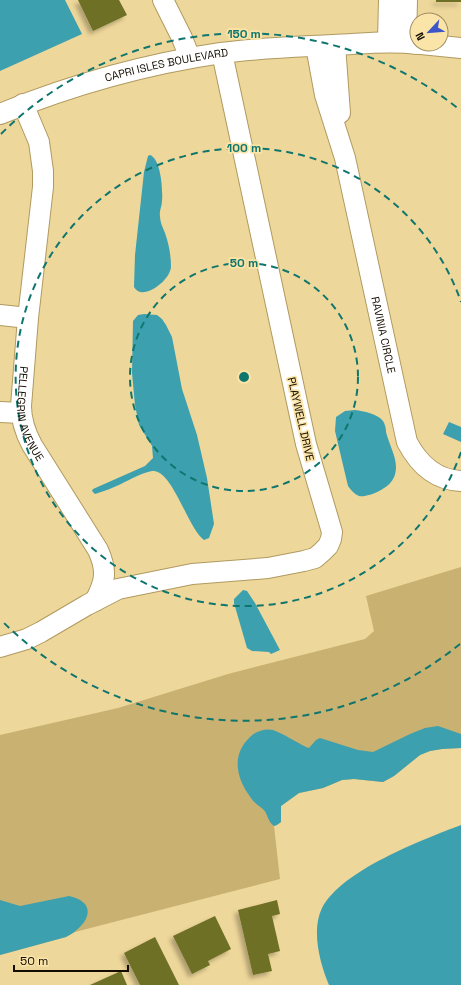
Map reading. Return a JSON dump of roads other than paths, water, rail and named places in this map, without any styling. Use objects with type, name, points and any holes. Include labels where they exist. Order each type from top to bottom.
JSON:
[{"type":"street","points":[[163,0],[190,58]]},
{"type":"street","points":[[389,0],[408,43]]},
{"type":"street","points":[[407,0],[408,43]]},
{"type":"street","name":"CAPRI ISLES BOULEVARD","points":[[0,114],[23,104],[62,91],[114,76],[190,58],[222,53],[259,49],[408,43],[461,48]]},
{"type":"street","name":"RAVINIA CIRCLE","points":[[335,45],[338,96],[345,158]]},
{"type":"street","name":"RAVINIA CIRCLE","points":[[316,46],[325,96],[345,158],[407,442],[416,458],[428,470],[449,479],[461,481]]},
{"type":"street","name":"PLAYWELL DRIVE","points":[[95,601],[118,590],[170,577],[268,568],[304,562],[315,558],[328,546],[331,539],[330,526],[306,444],[222,53]]},
{"type":"street","name":"PELLEGRIN AVENUE","points":[[23,104],[39,142],[43,171],[43,187],[28,318],[21,420],[27,435],[101,557],[105,577],[102,588],[95,601]]},
{"type":"street","points":[[0,315],[28,318]]},
{"type":"street","points":[[0,412],[21,413]]},
{"type":"street","points":[[0,647],[41,632],[95,601]]},
{"type":"water","points":[[0,0],[65,0],[82,34],[0,71]]},
{"type":"water","points":[[150,155],[157,162],[162,183],[160,218],[169,246],[171,267],[166,278],[161,283],[149,291],[143,292],[138,291],[134,287],[135,255],[144,172],[148,156]]},
{"type":"water","points":[[138,315],[157,315],[162,319],[172,337],[182,389],[197,435],[207,478],[214,524],[209,538],[204,540],[198,534],[173,489],[166,479],[159,473],[152,471],[148,472],[102,492],[95,494],[92,491],[93,489],[145,466],[153,458],[152,446],[139,425],[135,405],[132,373],[133,321]]},
{"type":"water","points":[[355,410],[374,415],[383,421],[396,463],[394,478],[387,486],[378,492],[363,496],[356,494],[348,486],[335,431],[336,417],[345,411]]},
{"type":"water","points":[[449,422],[461,427],[461,442],[443,434]]},
{"type":"water","points":[[243,590],[247,591],[255,603],[280,650],[271,654],[269,652],[252,651],[247,648],[234,603],[234,599]]},
{"type":"water","points":[[438,726],[461,734],[461,748],[430,751],[420,755],[394,776],[383,782],[354,779],[342,780],[323,788],[299,793],[281,806],[281,822],[274,826],[270,823],[264,810],[251,798],[239,775],[238,759],[240,751],[252,735],[264,730],[273,730],[309,748],[316,740],[320,738],[358,750],[373,752],[425,728]]},
{"type":"water","points":[[461,825],[461,985],[329,985],[320,957],[317,926],[322,908],[332,894],[364,869],[384,858]]},
{"type":"water","points":[[69,896],[79,899],[85,904],[87,909],[85,921],[80,927],[66,937],[0,955],[0,900],[20,906]]}]
